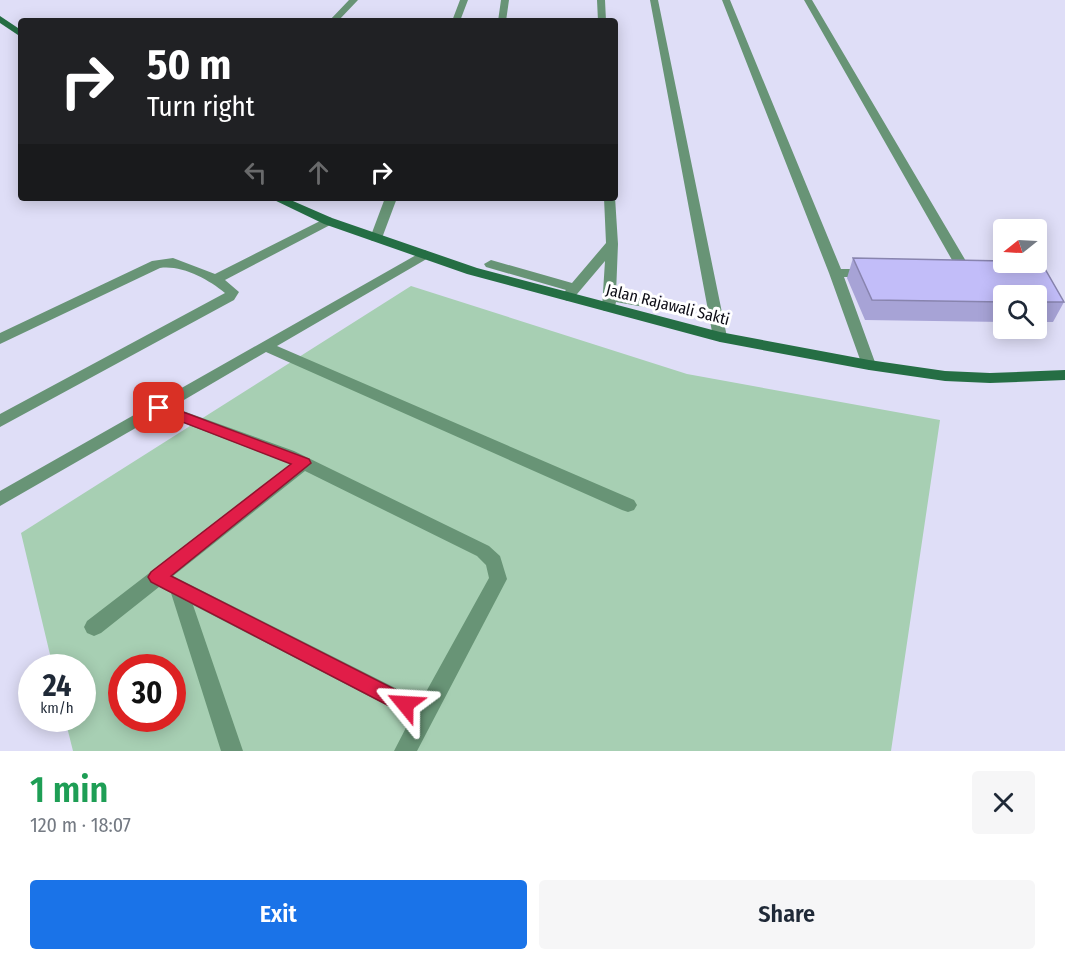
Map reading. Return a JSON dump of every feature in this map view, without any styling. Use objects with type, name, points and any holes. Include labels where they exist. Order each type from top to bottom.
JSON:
[{"type":"main road","points":[[0,19],[18,32]]},
{"type":"main road","name":"Jalan Rajawali Sakti","points":[[283,201],[328,221],[472,271],[609,303],[720,337],[869,365],[945,376],[990,378],[1065,375]]},
{"type":"street","points":[[336,18],[354,0]]},
{"type":"street","points":[[457,18],[464,0]]},
{"type":"street","points":[[502,18],[505,0]]},
{"type":"street","points":[[601,0],[602,18]]},
{"type":"street","points":[[654,0],[720,337]]},
{"type":"street","points":[[726,0],[836,273],[869,365]]},
{"type":"street","points":[[808,0],[963,268],[958,272],[936,272]]},
{"type":"street","points":[[376,238],[390,201]]},
{"type":"street","points":[[610,201],[612,244],[609,303],[667,307]]},
{"type":"street","points":[[216,279],[328,221]]},
{"type":"street","points":[[490,264],[571,293],[612,244]]},
{"type":"street","points":[[0,499],[425,255]]},
{"type":"street","points":[[0,339],[163,262],[173,262],[216,279],[232,292],[230,297],[0,421]]},
{"type":"street","points":[[836,273],[880,273]]},
{"type":"street","points":[[265,346],[628,505]]},
{"type":"street","points":[[159,408],[304,463],[483,551],[494,561],[498,579],[405,751]]},
{"type":"street","points":[[94,627],[304,463]]},
{"type":"street","points":[[157,577],[426,715]]},
{"type":"street","points":[[179,590],[232,751]]},
{"type":"green space","points":[[411,286],[687,374],[940,420],[891,751],[73,751],[68,732],[96,732],[96,654],[50,654],[21,533]]},
{"type":"building","points":[[853,258],[993,261],[993,273],[1047,272],[1064,302],[1047,302],[1047,285],[993,285],[993,302],[872,300]]},
{"type":"route","points":[[159,408],[288,455],[304,463],[157,577],[405,704]]}]
